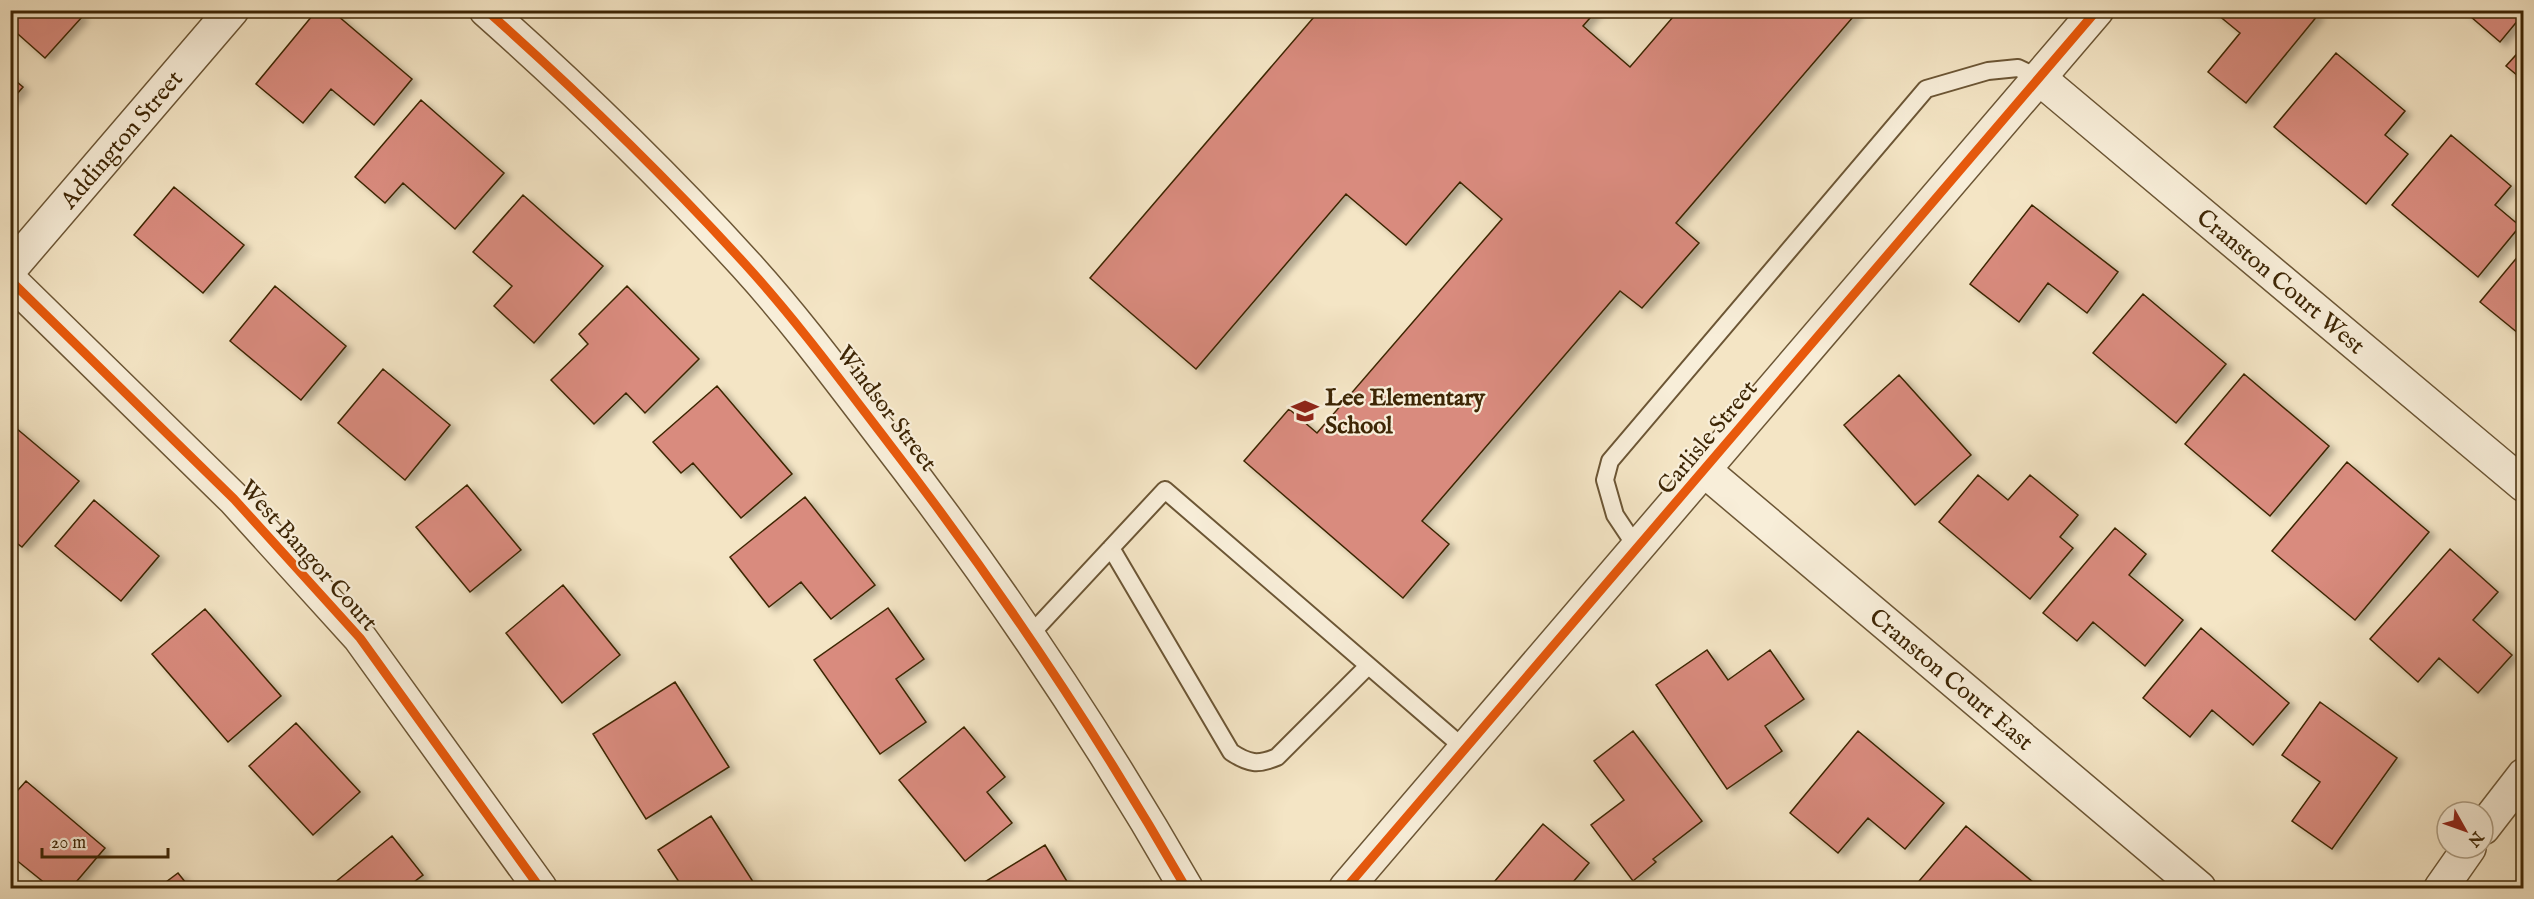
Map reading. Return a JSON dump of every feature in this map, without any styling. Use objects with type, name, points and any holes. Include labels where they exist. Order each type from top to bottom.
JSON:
[{"type":"street","name":"Addington Street","points":[[10,269],[232,10]]},
{"type":"street","name":"Windsor Street","points":[[486,10],[641,154],[746,266],[821,354],[921,484],[1029,636],[1186,888]]},
{"type":"street","name":"Carlisle Street","points":[[1346,888],[2097,10]]},
{"type":"street","name":"Cranston Court West","points":[[2039,78],[2523,485]]},
{"type":"street","name":"West Bangor Court","points":[[10,280],[234,500],[360,638],[540,888]]},
{"type":"street","name":"Cranston Court East","points":[[1704,470],[2199,888]]},
{"type":"street","points":[[2495,812],[2523,776]]},
{"type":"street","points":[[2441,888],[2461,860]]},
{"type":"lane","points":[[1637,548],[1615,515],[1605,480],[1610,461],[1926,89],[1988,71],[2018,68],[2039,78]]},
{"type":"lane","points":[[1029,636],[1165,490],[1465,750]]},
{"type":"lane","points":[[1111,548],[1232,752],[1246,762],[1261,764],[1277,757],[1368,666]]},
{"type":"building","points":[[10,10],[76,10],[82,17],[45,58],[10,27]]},
{"type":"building","points":[[317,10],[331,10],[412,79],[374,125],[331,89],[303,123],[256,84]]},
{"type":"building","points":[[1320,10],[1597,10],[1583,26],[1630,67],[1679,10],[1859,10],[1676,223],[1699,243],[1642,308],[1620,291],[1422,521],[1449,544],[1403,598],[1244,461],[1289,409],[1317,433],[1502,219],[1460,182],[1406,245],[1346,194],[1196,369],[1090,278]]},
{"type":"building","points":[[2212,10],[2313,10],[2318,15],[2246,103],[2208,72],[2240,33]]},
{"type":"building","points":[[2463,10],[2524,10],[2524,13],[2500,42]]},
{"type":"building","points":[[2524,46],[2524,81],[2506,66]]},
{"type":"building","points":[[2336,53],[2405,111],[2385,135],[2408,154],[2366,204],[2274,127]]},
{"type":"building","points":[[10,76],[23,87],[10,102]]},
{"type":"building","points":[[421,100],[504,173],[455,229],[403,183],[385,203],[355,177]]},
{"type":"building","points":[[2451,135],[2511,186],[2495,205],[2520,226],[2478,277],[2392,205]]},
{"type":"building","points":[[174,187],[244,245],[203,293],[134,235]]},
{"type":"building","points":[[523,195],[603,266],[534,343],[494,306],[512,286],[473,252]]},
{"type":"building","points":[[2032,205],[2118,272],[2087,313],[2048,283],[2019,322],[1970,284]]},
{"type":"building","points":[[2524,249],[2524,338],[2480,302]]},
{"type":"building","points":[[275,286],[346,346],[301,400],[230,341]]},
{"type":"building","points":[[627,286],[699,359],[645,413],[626,393],[594,424],[551,380],[588,344],[579,334]]},
{"type":"building","points":[[2143,294],[2226,364],[2176,423],[2093,353]]},
{"type":"building","points":[[383,369],[450,425],[405,480],[338,423]]},
{"type":"building","points":[[2244,374],[2329,446],[2270,516],[2185,444]]},
{"type":"building","points":[[1899,375],[1971,455],[1915,505],[1844,425]]},
{"type":"building","points":[[717,386],[792,474],[741,518],[693,463],[681,473],[653,442]]},
{"type":"building","points":[[10,423],[79,481],[22,547],[10,538]]},
{"type":"building","points":[[2347,462],[2429,532],[2355,620],[2272,551]]},
{"type":"building","points":[[1978,475],[2008,500],[2030,475],[2078,515],[2060,537],[2073,548],[2030,599],[1939,522]]},
{"type":"building","points":[[467,485],[521,550],[470,592],[416,527]]},
{"type":"building","points":[[805,497],[875,585],[831,619],[801,582],[769,607],[730,557]]},
{"type":"building","points":[[94,500],[159,556],[121,601],[55,546]]},
{"type":"building","points":[[2115,528],[2146,554],[2129,575],[2183,620],[2145,666],[2093,622],[2077,641],[2043,613]]},
{"type":"building","points":[[2450,549],[2498,592],[2473,620],[2512,655],[2478,693],[2439,658],[2418,682],[2370,639]]},
{"type":"building","points":[[563,585],[620,655],[562,703],[506,633]]},
{"type":"building","points":[[888,608],[924,659],[896,679],[926,722],[880,754],[814,660]]},
{"type":"building","points":[[205,609],[281,696],[228,742],[152,654]]},
{"type":"building","points":[[2201,628],[2289,703],[2253,745],[2212,710],[2190,737],[2143,698]]},
{"type":"building","points":[[1707,650],[1728,680],[1770,650],[1804,699],[1765,726],[1782,751],[1727,789],[1656,685]]},
{"type":"building","points":[[675,682],[729,767],[646,819],[593,734]]},
{"type":"building","points":[[2320,702],[2397,758],[2332,849],[2292,821],[2320,782],[2282,755]]},
{"type":"building","points":[[296,723],[360,792],[313,835],[249,766]]},
{"type":"building","points":[[964,727],[1005,777],[987,792],[1012,823],[965,861],[899,780]]},
{"type":"building","points":[[1633,731],[1702,821],[1653,859],[1656,862],[1633,881],[1591,825],[1624,800],[1594,761]]},
{"type":"building","points":[[1858,731],[1944,803],[1905,849],[1868,818],[1838,853],[1790,813]]},
{"type":"building","points":[[26,781],[105,848],[71,888],[51,888],[10,855],[10,799]]},
{"type":"building","points":[[711,816],[757,888],[683,888],[658,850]]},
{"type":"building","points":[[1543,824],[1589,863],[1568,888],[1489,888]]},
{"type":"building","points":[[1966,826],[2040,888],[1914,887]]},
{"type":"building","points":[[392,836],[423,875],[406,888],[328,888]]},
{"type":"building","points":[[1045,845],[1071,888],[979,888],[978,886]]},
{"type":"building","points":[[178,873],[190,888],[158,888]]},
{"type":"cycle path","points":[[486,10],[651,165],[745,264],[800,329],[927,494],[1044,659],[1117,773],[1186,888]]},
{"type":"cycle path","points":[[1346,888],[2097,10]]},
{"type":"cycle path","points":[[10,280],[234,499],[360,638],[540,888]]},
{"type":"place","name":"Lee Elementary School","points":[[1305,411]]}]
